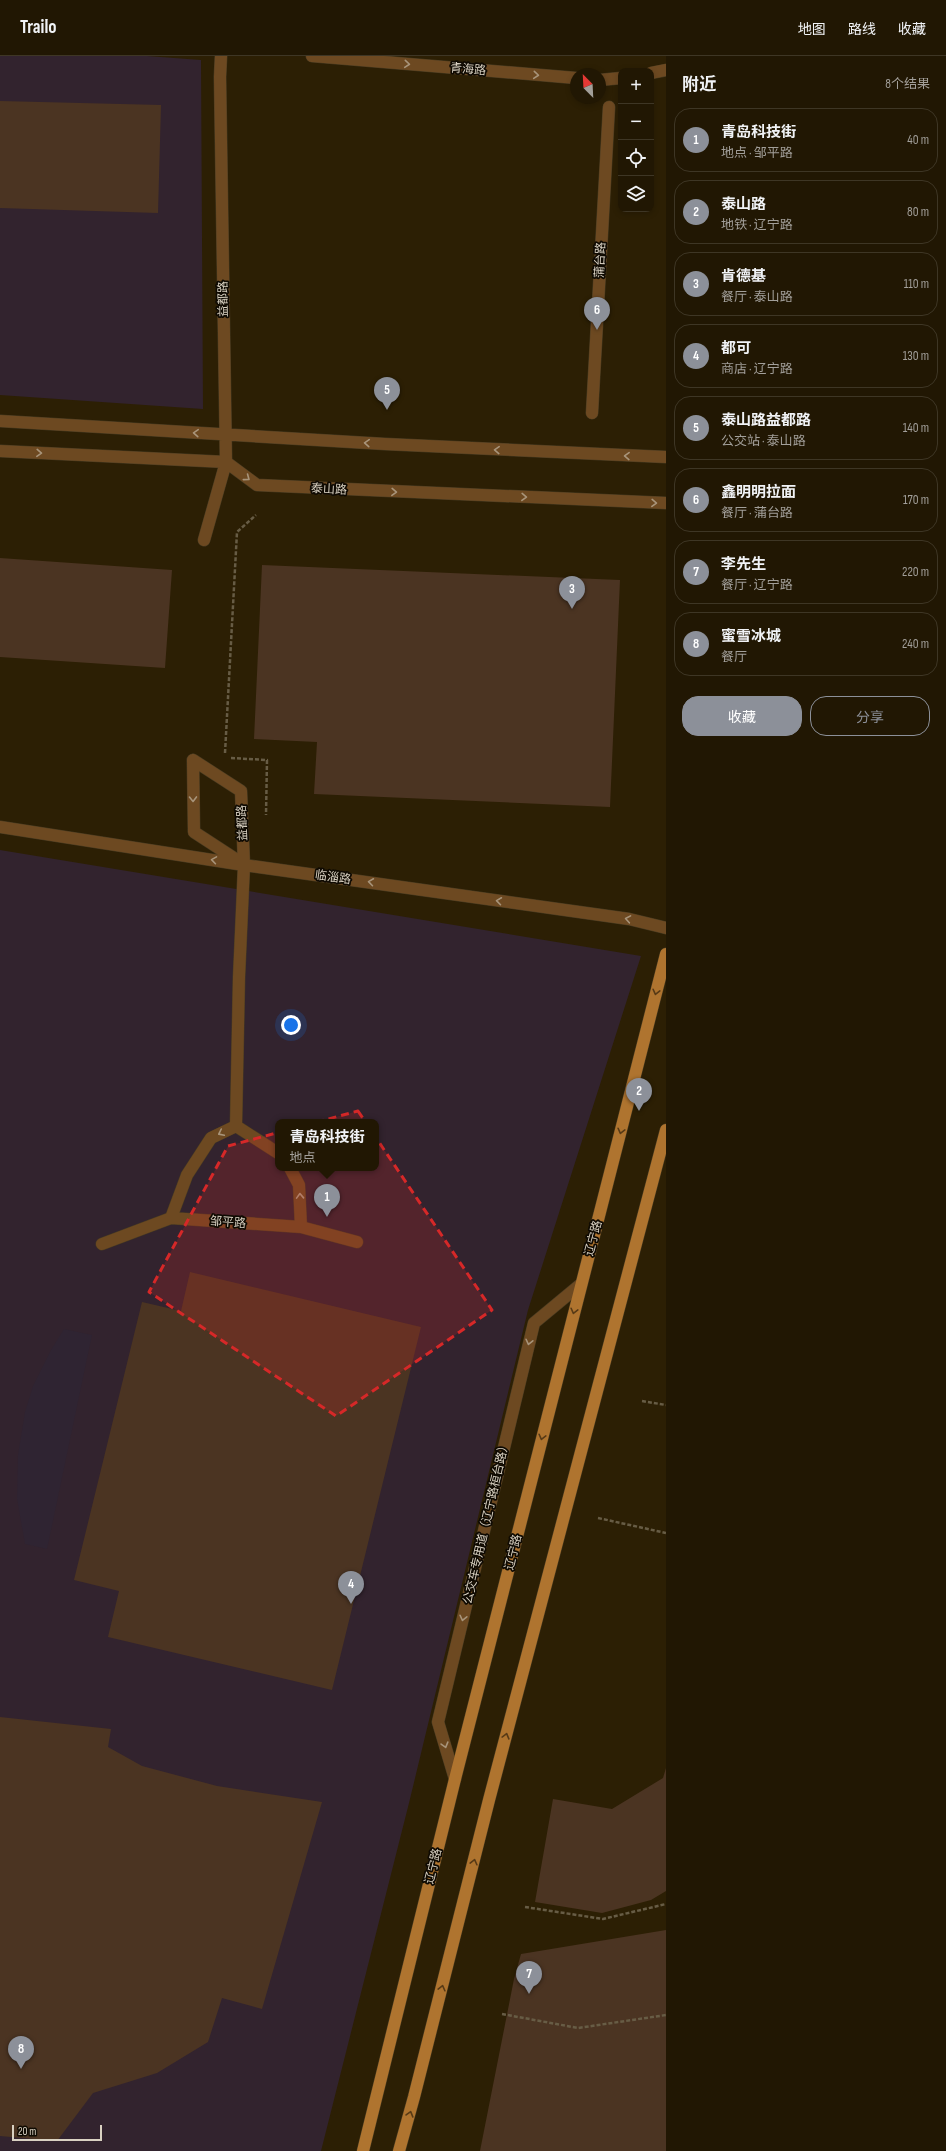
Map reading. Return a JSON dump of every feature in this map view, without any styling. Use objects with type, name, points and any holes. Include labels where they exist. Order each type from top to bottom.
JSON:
[{"type":"main road","name":"辽宁路","points":[[362,2151],[455,1779],[666,954]]},
{"type":"main road","points":[[399,2151],[666,1130]]},
{"type":"street","name":"益都路","points":[[204,540],[226,462],[220,76],[222,56]]},
{"type":"street","name":"青海路","points":[[312,56],[570,78]]},
{"type":"street","points":[[654,72],[666,70]]},
{"type":"street","points":[[606,79],[618,78]]},
{"type":"street","name":"蒲台路","points":[[592,414],[609,107]]},
{"type":"street","points":[[0,421],[226,435],[255,435],[587,454],[666,457]]},
{"type":"street","points":[[0,451],[226,462]]},
{"type":"street","name":"泰山路","points":[[226,462],[257,485],[666,503]]},
{"type":"street","name":"益都路","points":[[192,760],[241,791],[244,865],[194,832],[192,760]]},
{"type":"street","name":"临淄路","points":[[0,827],[244,865],[629,919],[666,928]]},
{"type":"street","points":[[236,1126],[239,977],[244,865]]},
{"type":"street","points":[[236,1126],[275,1151]]},
{"type":"street","points":[[171,1218],[187,1175],[211,1138],[236,1126]]},
{"type":"street","points":[[292,1171],[299,1185],[301,1227]]},
{"type":"street","name":"邹平路","points":[[102,1244],[171,1218],[301,1227],[357,1242]]},
{"type":"street","name":"公交车专用道（辽宁路桓台路）","points":[[455,1779],[438,1722],[534,1323],[581,1284]]},
{"type":"path","points":[[256,515],[237,532],[224,757],[267,760],[266,821]]},
{"type":"path","points":[[642,1401],[666,1405]]},
{"type":"path","points":[[598,1518],[666,1533]]},
{"type":"path","points":[[525,1907],[603,1919],[666,1904]]},
{"type":"path","points":[[502,2014],[578,2028],[666,2015]]},
{"type":"highlighted area","points":[[358,1111],[492,1310],[336,1416],[149,1292],[228,1146]]},
{"type":"shaded area","points":[[0,56],[147,56],[201,60],[203,409],[0,395]]},
{"type":"shaded area","points":[[0,850],[641,956],[528,1310],[409,1803],[321,2151],[0,2151]]},
{"type":"shaded area","points":[[64,1329],[92,1335],[47,1549],[25,1544],[17,1499],[18,1455],[25,1412],[33,1386],[51,1350]]},
{"type":"building","points":[[0,101],[161,105],[158,213],[0,208]]},
{"type":"building","points":[[0,558],[172,570],[165,668],[0,657]]},
{"type":"building","points":[[262,565],[620,580],[610,807],[314,794],[317,742],[254,739]]},
{"type":"building","points":[[190,1272],[421,1327],[332,1690],[108,1637],[119,1591],[74,1580],[142,1302],[181,1311]]},
{"type":"building","points":[[0,1717],[111,1729],[108,1747],[142,1766],[217,1786],[322,1802],[262,2009],[222,1998],[208,2042],[157,2073],[93,2093],[57,2141],[0,2136]]},
{"type":"building","points":[[666,1768],[666,1891],[651,1900],[602,1913],[535,1902],[553,1799],[612,1809],[663,1778]]},
{"type":"building","points":[[666,1930],[666,2151],[480,2151],[514,1979],[521,1954]]},
{"type":"place","name":"鑫明明拉面","points":[[597,330]]},
{"type":"place","name":"泰山路益都路","points":[[387,410]]},
{"type":"place","name":"肯德基","points":[[572,609]]},
{"type":"place","name":"泰山路","points":[[639,1111]]},
{"type":"place","name":"青岛科技街","points":[[327,1217]]},
{"type":"place","name":"都可","points":[[351,1604]]},
{"type":"place","name":"李先生","points":[[529,1994]]},
{"type":"place","name":"蜜雪冰城","points":[[21,2069]]}]
